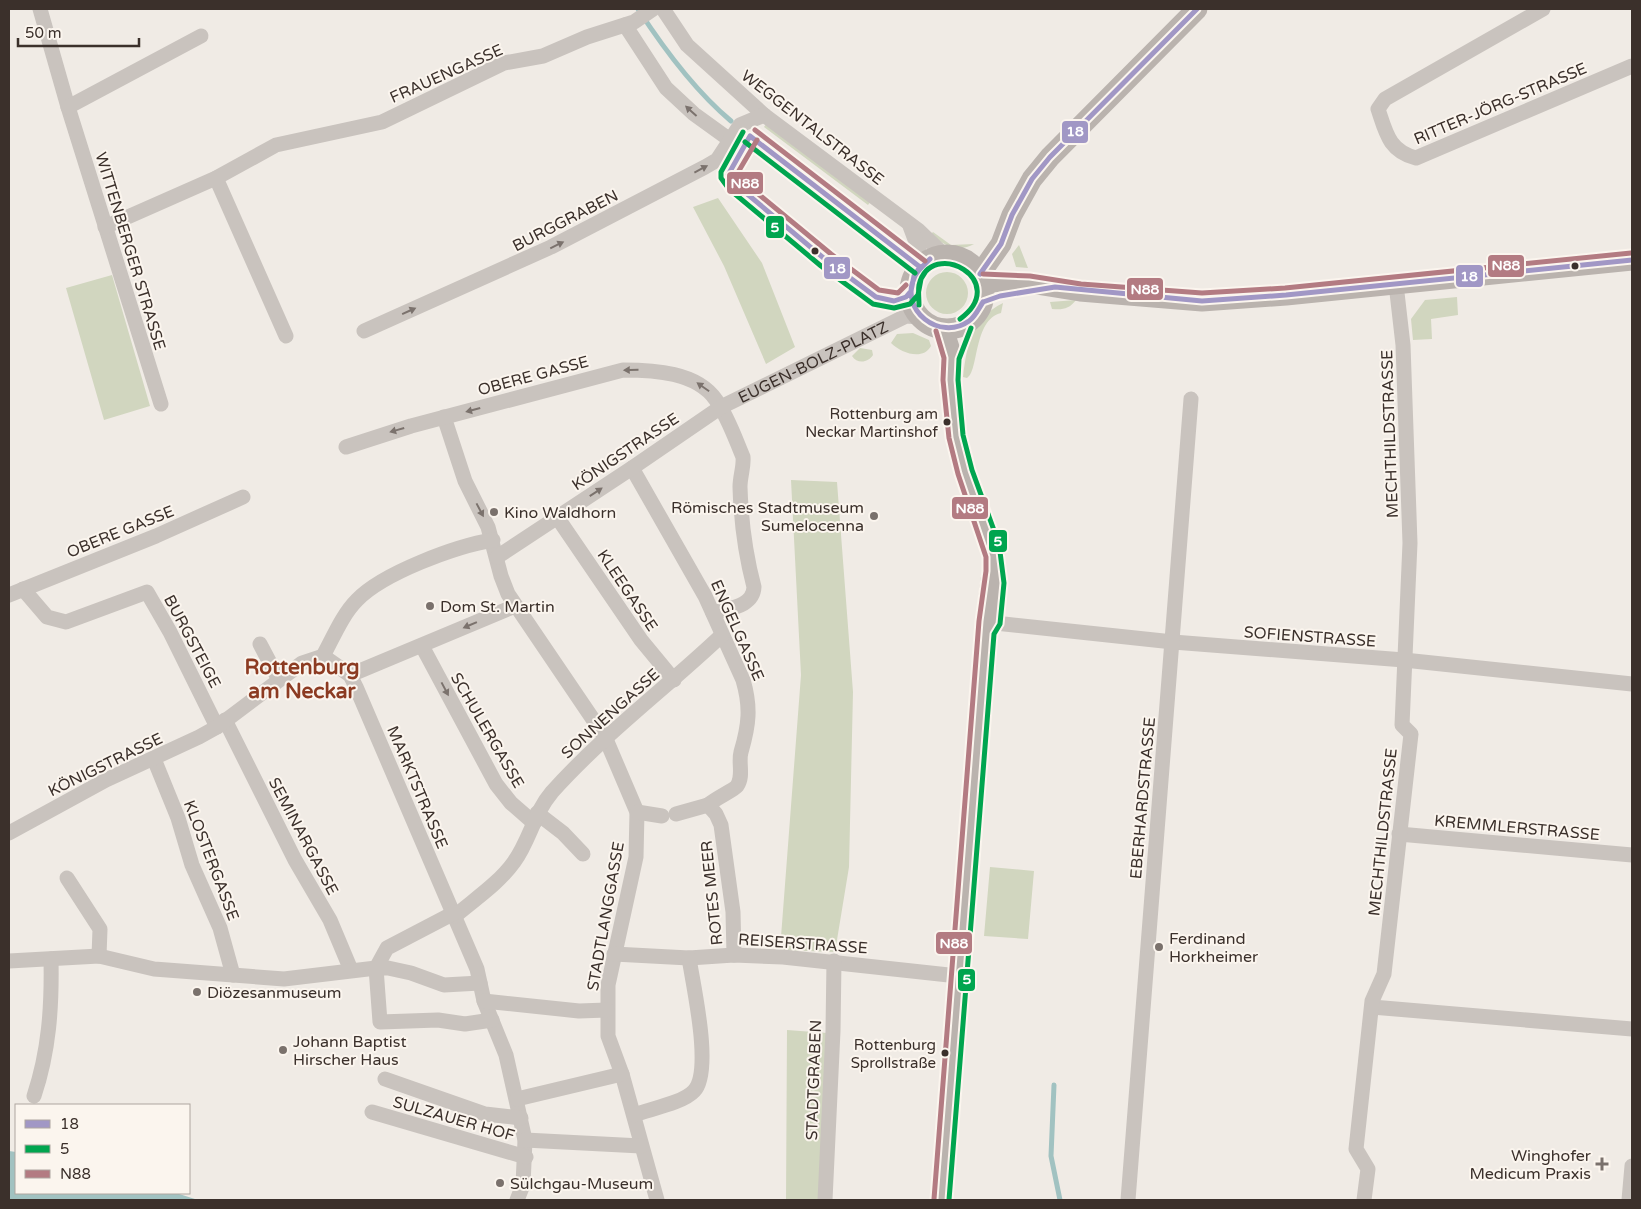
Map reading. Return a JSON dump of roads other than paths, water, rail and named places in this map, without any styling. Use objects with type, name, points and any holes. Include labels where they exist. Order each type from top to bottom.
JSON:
[{"type":"main road","points":[[941,1200],[958,976],[989,625],[997,582],[994,573],[992,545],[965,472],[956,436],[950,380],[952,357],[964,325],[979,311],[978,279],[984,246],[1012,215],[1032,179],[1050,157],[1197,9]]},
{"type":"main road","points":[[964,325],[943,329],[926,323],[913,313],[910,287],[920,267],[931,259],[944,255],[978,279],[1202,301],[1632,260]]},
{"type":"main road","points":[[943,329],[952,357]]},
{"type":"street","name":"WITTENBERGER STRASSE","points":[[40,9],[68,107],[161,404]]},
{"type":"street","name":"FRAUENGASSE","points":[[105,227],[216,178],[276,145],[382,122],[504,63],[543,56],[618,25],[630,23],[655,9]]},
{"type":"street","name":"WEGGENTALSTRASSE","points":[[655,9],[687,45],[764,115],[908,223],[944,255]]},
{"type":"street","name":"RITTER-JÖRG-STRASSE","points":[[1543,9],[1385,99],[1378,109],[1387,137],[1402,155],[1416,158],[1632,66]]},
{"type":"street","points":[[630,23],[666,88],[694,114],[730,140]]},
{"type":"street","points":[[68,107],[201,36]]},
{"type":"street","name":"BURGGRABEN","points":[[364,331],[510,267],[591,227],[717,160],[740,126],[764,115]]},
{"type":"street","points":[[216,178],[286,336]]},
{"type":"street","points":[[908,223],[919,250],[920,267]]},
{"type":"street","name":"MECHTHILDSTRASSE","points":[[1364,1200],[1368,1170],[1356,1150],[1372,1007],[1375,990],[1384,974],[1411,734],[1402,724],[1410,543],[1410,484],[1403,345],[1396,284]]},
{"type":"street","name":"EUGEN-BOLZ-PLATZ","points":[[721,407],[913,313]]},
{"type":"street","name":"OBERE GASSE","points":[[346,447],[444,417],[623,370],[650,371],[684,378],[708,390],[721,407],[743,457],[744,465],[740,474],[742,529],[754,587],[753,594],[745,604],[713,613]]},
{"type":"street","name":"EBERHARDSTRASSE","points":[[1128,1200],[1191,399]]},
{"type":"street","name":"KÖNIGSTRASSE","points":[[497,557],[721,407]]},
{"type":"street","name":"STADTLANGGASSE","points":[[444,417],[485,541],[497,557],[503,584],[515,606],[605,737],[637,812],[636,857],[614,954],[607,1010],[608,1036],[622,1074],[656,1200]]},
{"type":"street","name":"ENGELGASSE","points":[[632,468],[713,613],[743,680],[747,694],[747,734],[741,752],[740,781],[736,788],[717,796],[708,805]]},
{"type":"street","name":"OBERE GASSE","points":[[9,595],[156,536],[244,497]]},
{"type":"street","name":"KLEEGASSE","points":[[557,516],[641,640],[674,680]]},
{"type":"street","points":[[485,541],[420,563],[367,592],[351,608],[336,630],[323,656],[356,672],[515,606]]},
{"type":"street","name":"BURGSTEIGE","points":[[24,589],[46,617],[66,622],[147,592],[221,723]]},
{"type":"street","name":"SOFIENSTRASSE","points":[[989,625],[1404,660],[1632,684]]},
{"type":"street","name":"SONNENGASSE","points":[[376,968],[387,948],[455,915],[507,870],[526,843],[536,818],[551,793],[605,737],[674,680],[722,635]]},
{"type":"street","points":[[260,644],[278,678]]},
{"type":"street","name":"SCHULERGASSE","points":[[422,646],[496,784],[511,804],[563,833],[583,854]]},
{"type":"street","name":"KÖNIGSTRASSE","points":[[9,833],[106,780],[154,759],[221,723],[278,678],[302,663],[323,656]]},
{"type":"street","name":"MARKTSTRASSE","points":[[356,672],[398,783],[479,976],[487,1010],[506,1056],[526,1140],[523,1185],[517,1200]]},
{"type":"street","name":"SEMINARGASSE","points":[[221,723],[246,762],[295,860],[330,920],[351,970]]},
{"type":"street","name":"KLOSTERGASSE","points":[[154,759],[178,818],[192,865],[220,928],[233,975]]},
{"type":"street","points":[[637,812],[669,815],[708,805]]},
{"type":"street","name":"ROTES MEER","points":[[708,805],[716,814],[721,825],[733,912],[734,955]]},
{"type":"street","name":"KREMMLERSTRASSE","points":[[1399,834],[1632,855]]},
{"type":"street","points":[[67,878],[100,929],[99,956]]},
{"type":"street","name":"REISERSTRASSE","points":[[614,954],[689,958],[734,955],[834,961],[958,976]]},
{"type":"street","points":[[9,961],[99,956],[154,969],[284,978],[351,970],[388,968],[411,973],[444,985],[479,976]]},
{"type":"street","points":[[634,1115],[684,1097],[695,1090],[701,1076],[702,1051],[689,958]]},
{"type":"street","points":[[34,1096],[44,1067],[48,1038],[45,959]]},
{"type":"street","name":"STADTGRABEN","points":[[825,1200],[833,1031],[834,961]]},
{"type":"street","points":[[376,968],[380,1022],[438,1020],[465,1024],[487,1010],[529,1004],[579,1011],[607,1010]]},
{"type":"street","points":[[1372,1007],[1632,1030]]},
{"type":"street","points":[[516,1099],[622,1074]]},
{"type":"street","points":[[385,1079],[485,1114],[521,1118]]},
{"type":"street","name":"SULZAUER HOF","points":[[372,1112],[526,1157]]},
{"type":"street","points":[[526,1140],[641,1146]]},
{"type":"street","points":[[1629,1200],[1632,1166]]},
{"type":"water","points":[[9,1151],[15,1152],[15,1194],[179,1194],[198,1200],[9,1200]]},
{"type":"waterway","points":[[638,9],[680,68],[717,109],[731,121]]},
{"type":"waterway","points":[[1054,1085],[1051,1156],[1060,1200]]},
{"type":"place","name":"Rottenburg am Neckar Martinshof","points":[[947,422]]},
{"type":"place","name":"Kino Waldhorn","points":[[494,512]]},
{"type":"place","name":"Römisches Stadtmuseum Sumelocenna","points":[[874,516]]},
{"type":"place","name":"Dom St. Martin","points":[[430,606]]},
{"type":"place","name":"Ferdinand Horkheimer","points":[[1159,947]]},
{"type":"place","name":"Diözesanmuseum","points":[[197,992]]},
{"type":"place","name":"Johann Baptist Hirscher Haus","points":[[283,1050]]},
{"type":"place","name":"Rottenburg Sprollstraße","points":[[945,1053]]},
{"type":"place","name":"Winghofer Medicum Praxis","points":[[1602,1164]]},
{"type":"place","name":"Sülchgau-Museum","points":[[500,1183]]},
{"type":"district","name":"Rottenburg am Neckar","points":[[302,679]]}]
